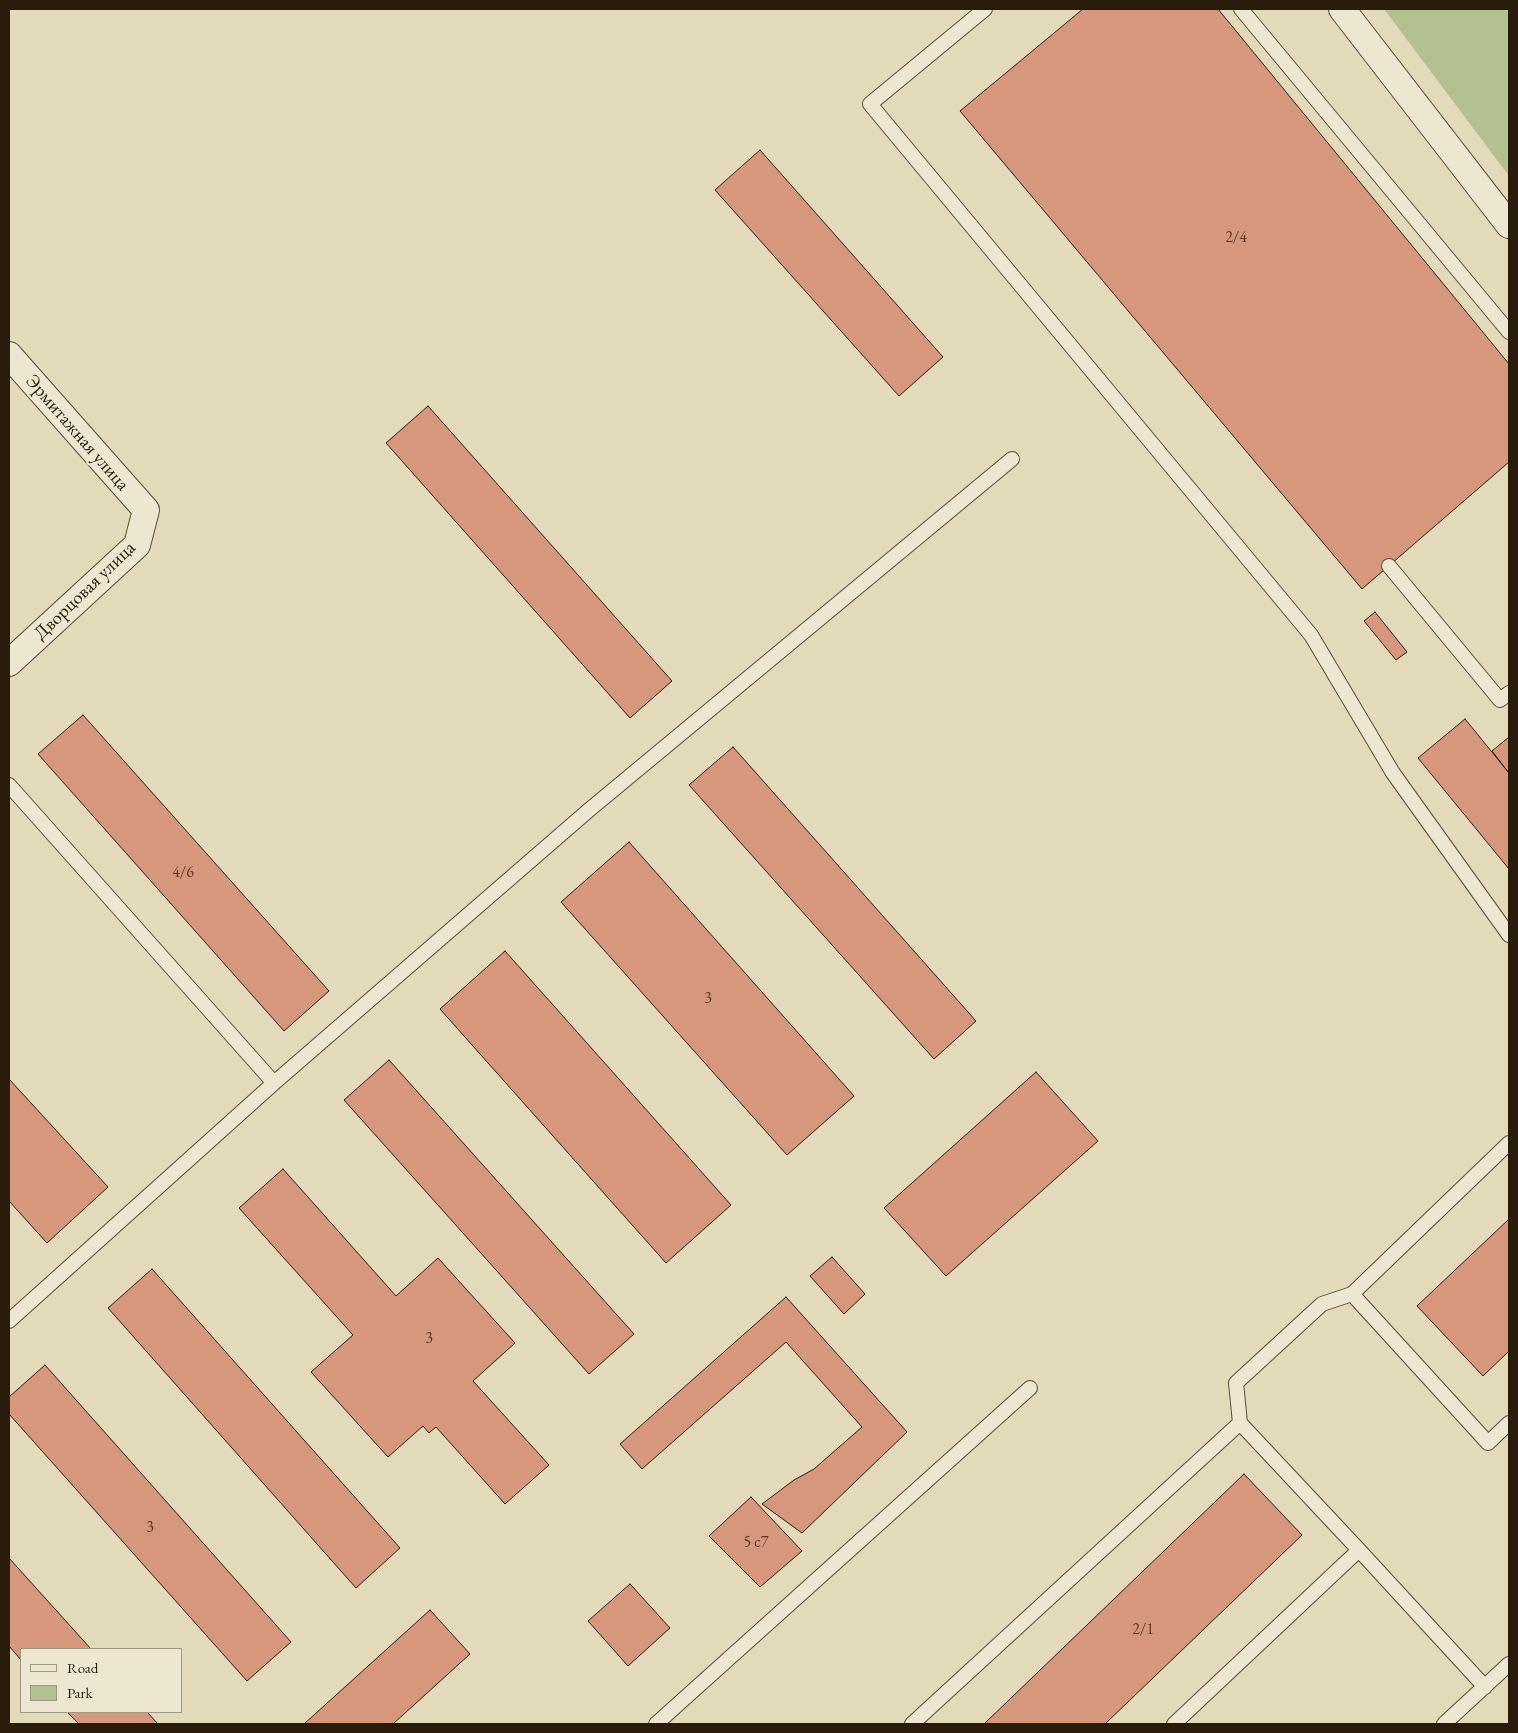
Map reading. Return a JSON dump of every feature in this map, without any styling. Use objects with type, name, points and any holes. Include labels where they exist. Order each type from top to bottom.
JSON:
[{"type":"street","points":[[1342,9],[1509,225]]},
{"type":"street","name":"Эрмитажная улица","points":[[9,355],[146,510]]},
{"type":"street","name":"Дворцовая улица","points":[[9,663],[137,545],[146,510]]},
{"type":"lane","points":[[985,9],[870,104],[1311,635],[1393,773],[1509,935]]},
{"type":"lane","points":[[1241,9],[1509,332]]},
{"type":"lane","points":[[9,1321],[274,1083],[589,810],[1012,459]]},
{"type":"lane","points":[[1389,566],[1500,700],[1509,693]]},
{"type":"lane","points":[[9,784],[274,1083]]},
{"type":"lane","points":[[1485,1687],[1240,1423],[1236,1383],[1322,1304],[1352,1294],[1509,1144]]},
{"type":"lane","points":[[1352,1294],[1488,1443],[1509,1423]]},
{"type":"lane","points":[[656,1724],[1030,1388]]},
{"type":"lane","points":[[912,1724],[1240,1423]]},
{"type":"lane","points":[[1174,1724],[1359,1550]]},
{"type":"lane","points":[[1444,1724],[1509,1664]]},
{"type":"green space","points":[[1384,9],[1509,9],[1509,176]]},
{"type":"building","points":[[1083,9],[1218,9],[1509,364],[1509,462],[1362,589],[960,111]]},
{"type":"building","points":[[760,150],[943,357],[899,396],[715,190]]},
{"type":"building","points":[[428,406],[672,681],[630,718],[386,443]]},
{"type":"building","points":[[1375,612],[1407,652],[1396,660],[1364,621]]},
{"type":"building","points":[[83,715],[329,991],[284,1031],[38,754]]},
{"type":"building","points":[[1465,719],[1509,773],[1509,869],[1418,758]]},
{"type":"building","points":[[1509,737],[1509,773],[1492,751]]},
{"type":"building","points":[[733,747],[976,1021],[934,1059],[689,785]]},
{"type":"building","points":[[629,842],[854,1096],[787,1155],[561,902]]},
{"type":"building","points":[[505,951],[731,1205],[666,1263],[440,1009]]},
{"type":"building","points":[[389,1060],[634,1334],[589,1374],[344,1100]]},
{"type":"building","points":[[1036,1072],[1098,1141],[946,1276],[884,1208]]},
{"type":"building","points":[[9,1079],[108,1187],[47,1243],[9,1201]]},
{"type":"building","points":[[283,1169],[396,1296],[438,1258],[515,1343],[473,1381],[549,1465],[505,1504],[436,1427],[429,1433],[423,1426],[388,1457],[311,1372],[353,1335],[239,1208]]},
{"type":"building","points":[[1509,1219],[1509,1351],[1483,1376],[1417,1306]]},
{"type":"building","points":[[832,1257],[865,1294],[844,1314],[810,1276]]},
{"type":"building","points":[[152,1269],[400,1548],[356,1588],[108,1308]]},
{"type":"building","points":[[786,1297],[907,1432],[802,1533],[762,1504],[794,1480],[814,1469],[862,1427],[786,1342],[642,1469],[620,1444]]},
{"type":"building","points":[[45,1365],[291,1642],[247,1681],[9,1414],[9,1397]]},
{"type":"building","points":[[1244,1474],[1302,1535],[1105,1724],[984,1724]]},
{"type":"building","points":[[751,1497],[802,1551],[760,1587],[709,1536]]},
{"type":"building","points":[[9,1558],[90,1648],[20,1648],[20,1659],[9,1646]]},
{"type":"building","points":[[630,1584],[670,1628],[628,1666],[588,1621]]},
{"type":"building","points":[[430,1610],[470,1654],[393,1724],[304,1724]]},
{"type":"building","points":[[68,1713],[148,1713],[158,1724],[79,1724]]}]
